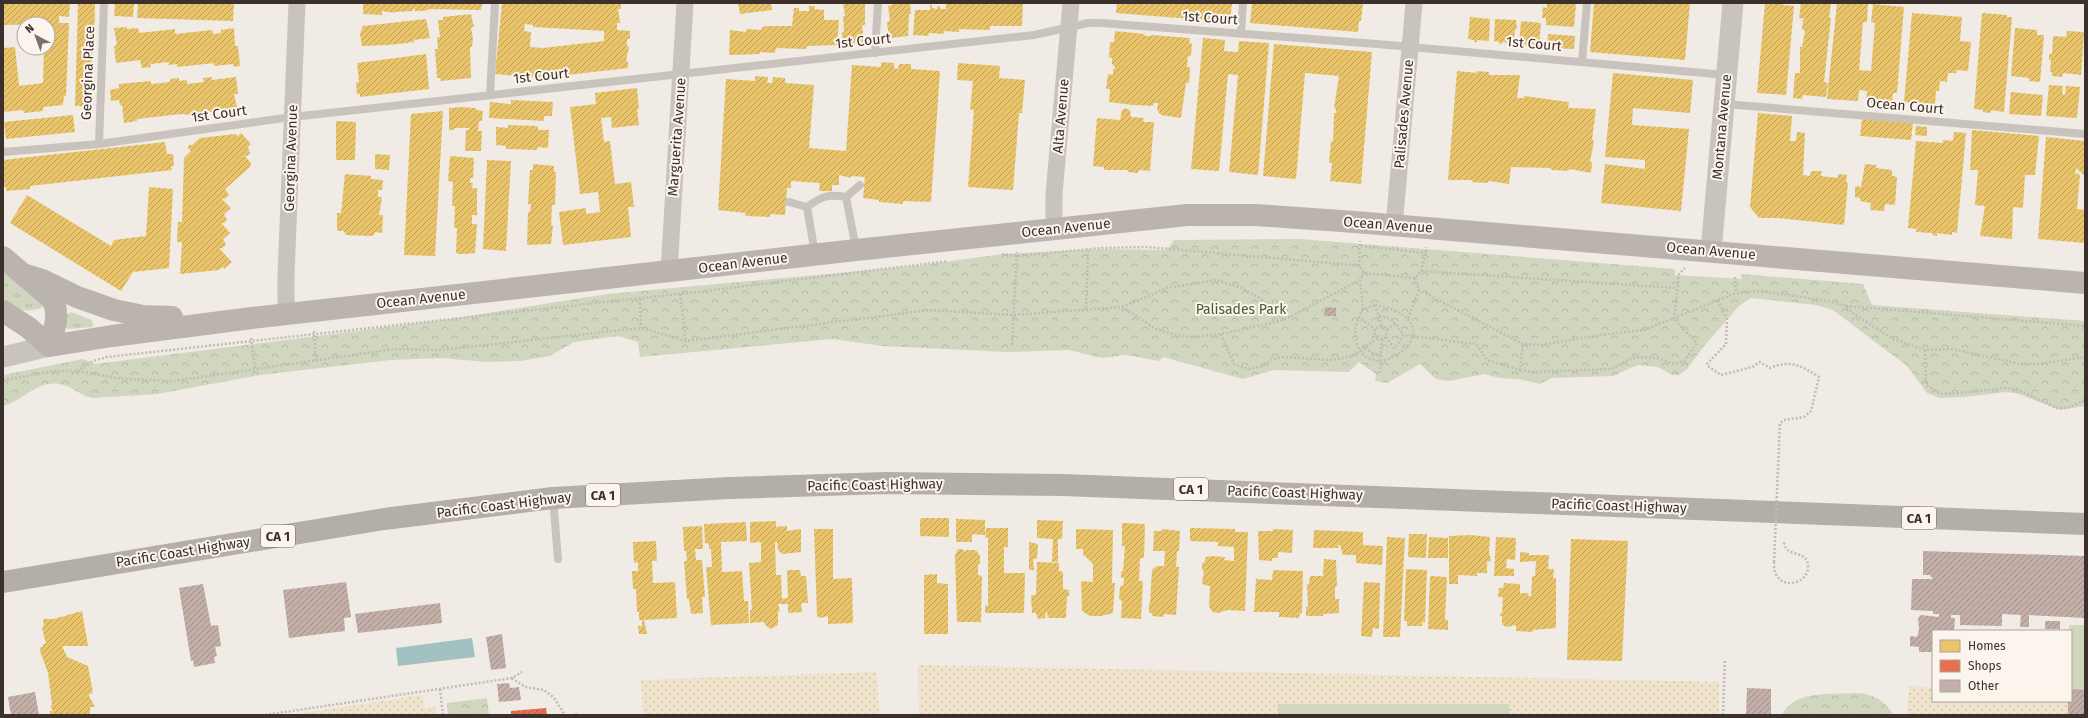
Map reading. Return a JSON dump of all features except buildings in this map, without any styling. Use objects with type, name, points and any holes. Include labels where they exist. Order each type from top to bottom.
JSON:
[{"type":"highway","name":"Pacific Coast Highway","points":[[3,582],[384,519],[553,498],[729,488],[886,483],[1063,484],[2085,524]]},
{"type":"main road","name":"Ocean Avenue","points":[[49,346],[286,314],[669,272],[815,254],[1187,215],[1264,215],[2085,283]]},
{"type":"main road","points":[[3,256],[53,300],[56,308],[56,320],[49,346],[29,328],[3,311]]},
{"type":"main road","points":[[26,276],[42,280],[77,297],[114,310],[143,316],[170,317],[196,325]]},
{"type":"street","name":"Georgina Avenue","points":[[286,314],[297,3]]},
{"type":"street","name":"Marguerita Avenue","points":[[669,272],[685,3]]},
{"type":"street","name":"Alta Avenue","points":[[1054,229],[1054,194],[1071,3]]},
{"type":"street","name":"Palisades Avenue","points":[[1394,226],[1414,3]]},
{"type":"street","name":"Montana Avenue","points":[[1711,251],[1732,3]]},
{"type":"street","name":"Ocean Avenue","points":[[3,343],[49,346]]},
{"type":"street","name":"Ocean Avenue","points":[[3,357],[49,346]]},
{"type":"lane","name":"Georgina Place","points":[[99,144],[104,3]]},
{"type":"lane","points":[[490,95],[494,3]]},
{"type":"lane","points":[[875,53],[878,3]]},
{"type":"lane","points":[[1241,33],[1244,3]]},
{"type":"lane","points":[[1582,62],[1587,3]]},
{"type":"lane","name":"1st Court","points":[[3,152],[99,144],[292,117],[1034,35],[1088,23],[1241,33],[1726,74]]},
{"type":"lane","name":"Ocean Court","points":[[1724,104],[2085,134]]},
{"type":"lane","points":[[808,207],[820,197],[832,195],[846,197],[860,185]]},
{"type":"lane","points":[[846,197],[856,250]]},
{"type":"lane","points":[[789,202],[808,207]]},
{"type":"lane","points":[[808,207],[815,254]]},
{"type":"lane","points":[[553,498],[558,559]]},
{"type":"path","points":[[1360,241],[1359,266],[1364,273],[1415,278]]},
{"type":"path","points":[[1086,308],[1088,244]]},
{"type":"path","points":[[1361,246],[1426,253]]},
{"type":"path","points":[[995,255],[1017,256],[1088,249],[1147,247],[1359,266]]},
{"type":"path","points":[[1415,278],[1421,271],[1426,253],[1426,247]]},
{"type":"path","points":[[1012,345],[1017,252]]},
{"type":"path","points":[[77,371],[93,361],[107,357],[314,336],[640,299],[949,261]]},
{"type":"path","points":[[1403,335],[1476,344],[1488,360],[1531,372],[1611,369],[1628,360],[1638,357],[1657,358],[1675,364],[1684,361],[1697,343],[1674,319],[1676,288],[1679,274],[1685,268]]},
{"type":"path","points":[[1421,271],[1676,288]]},
{"type":"path","points":[[1122,307],[1156,329],[1180,336],[1221,334],[1284,320],[1360,280],[1364,273]]},
{"type":"path","points":[[1736,277],[1736,293]]},
{"type":"path","points":[[1408,318],[1419,290],[1415,278]]},
{"type":"path","points":[[3,380],[55,371],[77,371],[124,379],[174,381],[394,349],[440,350],[641,328],[686,341],[929,310],[1013,315],[1086,308],[1122,307],[1167,288],[1216,280],[1239,287],[1260,298],[1284,320]]},
{"type":"path","points":[[1360,280],[1363,309],[1358,317],[1354,333],[1361,352],[1367,357],[1381,362],[1404,351],[1414,336],[1412,326],[1408,318],[1392,308],[1375,305],[1363,309]]},
{"type":"path","points":[[1419,290],[1523,344],[1541,345],[1608,334],[1644,330],[1736,293],[1761,291],[1823,300],[1846,306],[2085,326]]},
{"type":"path","points":[[680,294],[686,341]]},
{"type":"path","points":[[640,299],[641,328]]},
{"type":"path","points":[[1718,300],[1726,319],[1726,344],[1708,364],[1708,366],[1721,375],[1752,366],[1760,362],[1770,368],[1783,363],[1795,363],[1819,377],[1811,411],[1804,417],[1784,420],[1780,423],[1774,562],[1776,574],[1780,579],[1791,584],[1799,582],[1805,575],[1808,565],[1806,560],[1801,555],[1788,552],[1785,548],[1784,542]]},
{"type":"path","points":[[1375,305],[1382,326],[1388,330]]},
{"type":"path","points":[[1846,306],[1854,314],[1893,339],[1925,350],[1952,349],[2020,364],[2040,364],[2085,357]]},
{"type":"path","points":[[1379,316],[1389,318],[1396,323],[1403,335]]},
{"type":"path","points":[[1358,317],[1375,329]]},
{"type":"path","points":[[1375,329],[1374,334],[1378,338],[1382,339],[1386,337],[1388,330],[1396,323]]},
{"type":"path","points":[[1375,329],[1382,326]]},
{"type":"path","points":[[314,331],[316,360]]},
{"type":"path","points":[[1221,334],[1234,364],[1249,369],[1262,366],[1273,359],[1283,357],[1332,360],[1353,356],[1361,352],[1378,338]]},
{"type":"path","points":[[1386,337],[1394,348],[1403,335]]},
{"type":"path","points":[[251,338],[255,369]]},
{"type":"path","points":[[1380,373],[1382,339]]},
{"type":"path","points":[[1520,370],[1523,344]]},
{"type":"path","points":[[1366,348],[1373,353],[1381,355]]},
{"type":"path","points":[[1925,350],[1926,385],[1939,393],[2017,389],[2057,408],[2067,408],[2085,400]]},
{"type":"path","points":[[1723,715],[1725,659]]},
{"type":"path","points":[[265,715],[512,678],[522,672]]},
{"type":"path","points":[[512,678],[525,687],[544,690],[554,698],[565,715]]},
{"type":"path","points":[[440,689],[443,715]]},
{"type":"green space","name":"Palisades Park","points":[[1300,239],[1675,269],[1675,275],[1741,279],[1742,274],[1863,284],[1872,305],[2085,321],[2085,406],[2060,410],[2016,393],[2005,392],[1965,397],[1940,398],[1927,393],[1907,366],[1833,310],[1816,305],[1751,298],[1739,306],[1704,346],[1687,369],[1679,375],[1672,375],[1658,367],[1639,365],[1614,376],[1552,378],[1540,384],[1484,374],[1449,381],[1436,379],[1420,364],[1387,383],[1375,381],[1376,374],[1359,362],[1349,372],[1274,370],[1243,379],[1163,357],[1159,361],[1126,355],[1102,358],[1069,350],[1008,352],[883,346],[832,339],[640,357],[638,342],[618,336],[574,342],[550,356],[520,361],[487,362],[442,358],[391,360],[260,375],[157,394],[93,398],[64,385],[51,384],[37,388],[17,400],[3,406],[3,375],[83,359],[95,364],[451,319],[607,294],[916,266],[1002,254],[1102,249],[1167,250],[1174,240]]},
{"type":"green space","points":[[3,271],[47,304],[37,309],[19,310],[3,304]]},
{"type":"green space","points":[[71,312],[92,320],[93,327],[68,329],[65,327],[67,315]]},
{"type":"green space","points":[[2069,625],[2085,625],[2085,690],[2072,690],[2072,630],[2069,630]]},
{"type":"green space","points":[[1857,693],[1873,696],[1878,699],[1886,705],[1893,715],[1782,715],[1795,701],[1805,697],[1826,694]]},
{"type":"green space","points":[[487,698],[489,715],[448,715],[447,703]]},
{"type":"green space","points":[[1278,704],[1509,704],[1509,715],[1278,715]]},
{"type":"sand","points":[[918,665],[1719,682],[1719,715],[919,715]]},
{"type":"sand","points":[[877,672],[879,715],[643,715],[641,680]]},
{"type":"sand","points":[[1909,686],[1932,687],[1932,702],[2072,702],[2085,715],[1907,715]]},
{"type":"sand","points":[[422,695],[424,708],[436,706],[437,715],[290,715]]},
{"type":"water","points":[[472,638],[475,657],[398,666],[396,648]]}]
